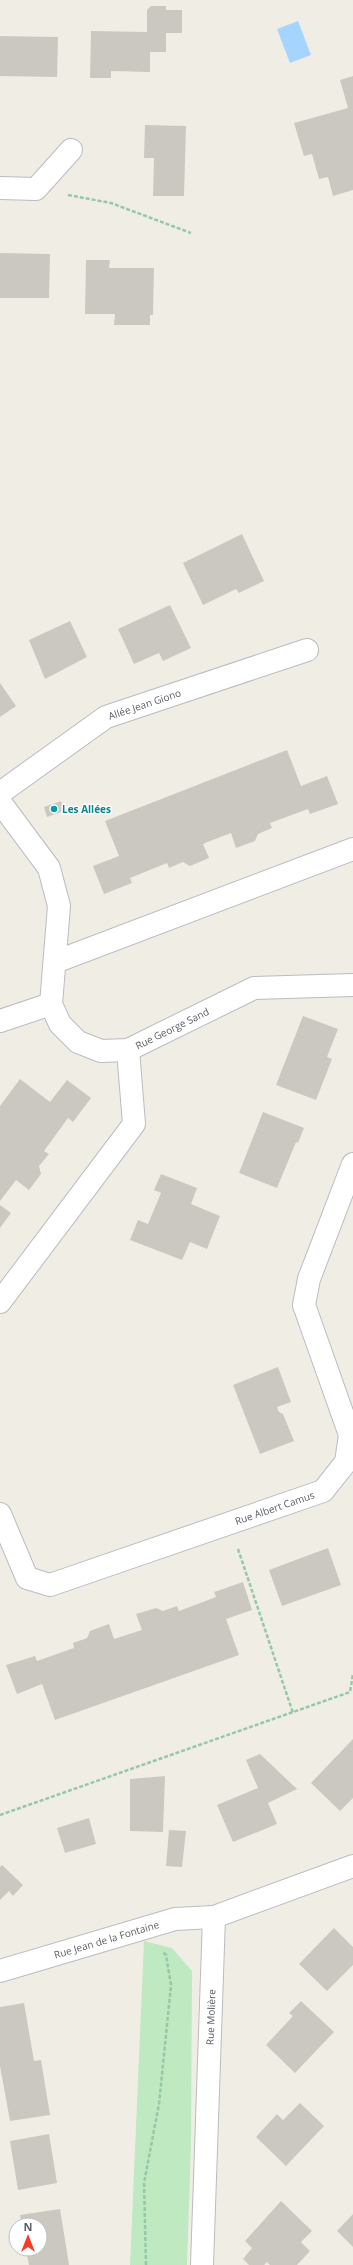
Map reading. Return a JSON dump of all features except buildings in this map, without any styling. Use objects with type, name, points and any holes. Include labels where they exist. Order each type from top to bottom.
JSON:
[{"type":"street","points":[[0,188],[36,189],[71,150]]},
{"type":"street","name":"Allée Jean Giono","points":[[0,793],[106,717],[307,650]]},
{"type":"street","points":[[0,802],[49,868],[59,906],[56,962],[51,1004],[0,1021]]},
{"type":"street","points":[[56,962],[353,849]]},
{"type":"street","name":"Rue George Sand","points":[[51,1004],[60,1024],[78,1042],[101,1051],[128,1050],[254,988],[353,985]]},
{"type":"street","points":[[0,1302],[134,1124],[128,1050]]},
{"type":"street","name":"Rue Albert Camus","points":[[0,1514],[27,1578],[50,1585],[323,1491],[346,1462],[350,1435],[304,1305],[309,1279],[353,1164]]},
{"type":"street","points":[[214,1917],[353,1866]]},
{"type":"street","name":"Rue Jean de la Fontaine","points":[[0,1971],[175,1919],[214,1917]]},
{"type":"street","name":"Rue Molière","points":[[202,2265],[214,1917]]},
{"type":"path","points":[[36,189],[111,203],[191,233]]},
{"type":"path","points":[[229,1524],[293,1713]]},
{"type":"path","points":[[0,1815],[350,1692],[353,1674]]},
{"type":"path","points":[[138,1929],[166,1955],[171,1985],[159,2104],[144,2183],[146,2265]]},
{"type":"green space","points":[[144,1941],[172,1948],[192,1971],[191,2144],[187,2265],[130,2265]]},
{"type":"water","points":[[298,21],[311,55],[290,63],[277,29]]},
{"type":"place","name":"Les Allées","points":[[54,809]]}]
